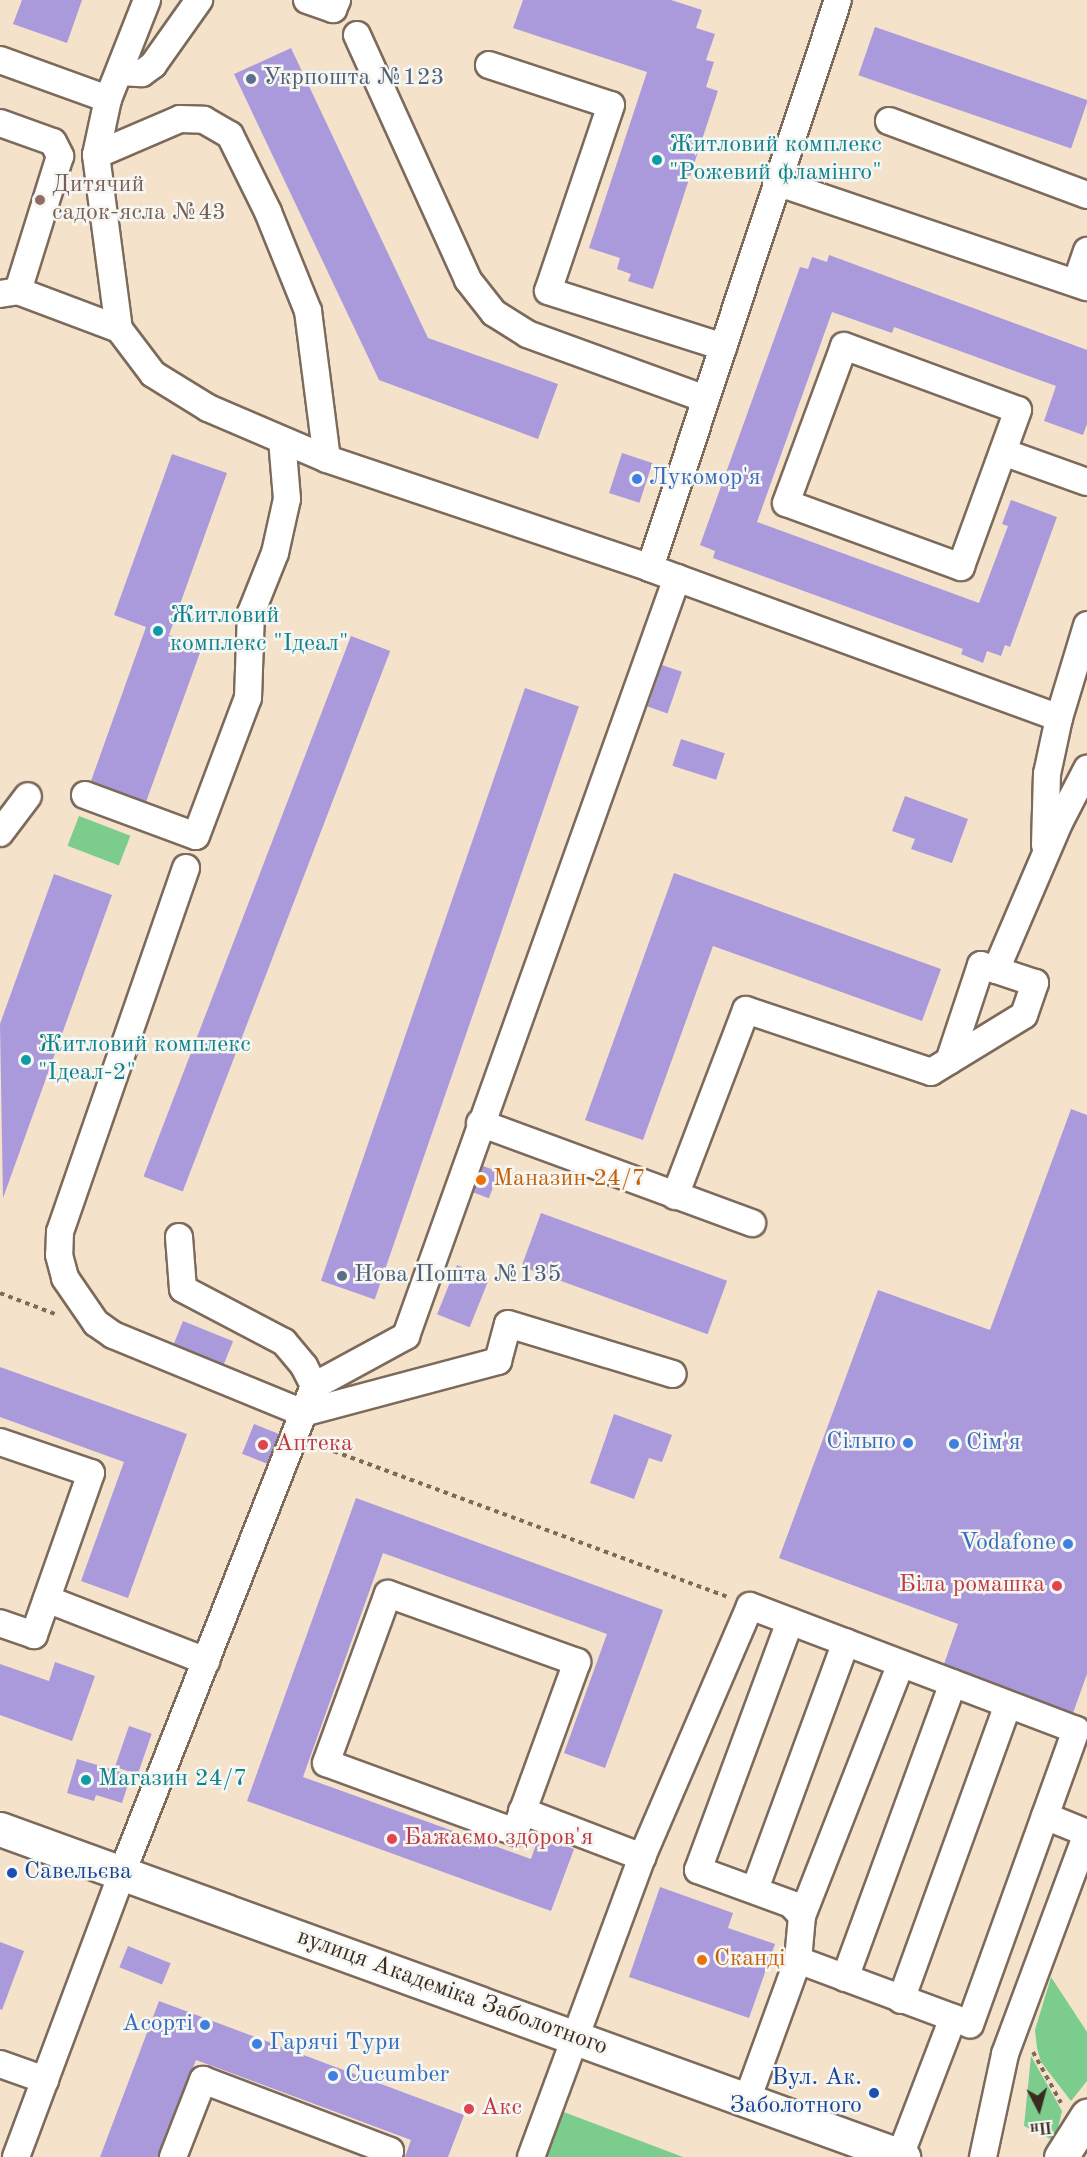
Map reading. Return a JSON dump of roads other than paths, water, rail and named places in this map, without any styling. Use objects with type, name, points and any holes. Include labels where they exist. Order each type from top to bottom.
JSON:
[{"type":"main road","name":"вулиця Академіка Заболотного","points":[[0,1829],[902,2156]]},
{"type":"lane","points":[[147,0],[108,99],[96,155],[119,329],[153,374],[171,388],[327,459],[650,568],[1059,718]]},
{"type":"lane","points":[[120,72],[142,73],[153,65],[199,0]]},
{"type":"lane","points":[[307,0],[333,9],[337,0]]},
{"type":"lane","points":[[650,568],[838,0]]},
{"type":"lane","points":[[357,35],[468,280],[494,313],[526,334],[706,399]]},
{"type":"lane","points":[[0,60],[108,99]]},
{"type":"lane","points":[[489,65],[611,105],[548,291],[723,347]]},
{"type":"lane","points":[[96,155],[180,119],[204,120],[230,135],[268,212],[308,311],[327,459]]},
{"type":"lane","points":[[889,122],[1087,195]]},
{"type":"lane","points":[[0,123],[52,142],[60,156],[9,293],[119,329]]},
{"type":"lane","points":[[776,182],[1081,285],[1087,251]]},
{"type":"lane","points":[[844,346],[1018,410],[1003,452],[961,567],[786,503],[844,346]]},
{"type":"lane","points":[[85,795],[196,837],[249,698],[250,613],[275,553],[287,499],[282,440]]},
{"type":"lane","points":[[1003,452],[1087,482]]},
{"type":"lane","points":[[16,2157],[122,1873],[314,1386],[406,1336],[480,1123],[677,578]]},
{"type":"lane","points":[[1046,858],[1047,774],[1059,718],[1087,625]]},
{"type":"lane","points":[[996,970],[1087,769]]},
{"type":"lane","points":[[0,833],[28,796]]},
{"type":"lane","points":[[186,868],[60,1232],[59,1255],[65,1278],[96,1323],[113,1335],[298,1425],[498,1360],[508,1324],[673,1374]]},
{"type":"lane","points":[[675,1196],[746,1010],[931,1072],[949,1061],[1024,1015],[1035,983],[981,965],[949,1061]]},
{"type":"lane","points":[[480,1123],[752,1223]]},
{"type":"lane","points":[[179,1237],[183,1289],[284,1342],[304,1366],[314,1386]]},
{"type":"lane","points":[[0,1442],[91,1473],[34,1635],[0,1623]]},
{"type":"lane","points":[[388,1594],[577,1662],[522,1811],[515,1832],[326,1763],[388,1594]]},
{"type":"lane","points":[[47,1599],[206,1661]]},
{"type":"lane","points":[[531,2157],[642,1857],[750,1606],[1076,1731],[970,2024],[798,1960]]},
{"type":"lane","points":[[790,1621],[698,1870],[791,1904],[802,1916]]},
{"type":"lane","points":[[754,1889],[846,1642]]},
{"type":"lane","points":[[747,2100],[798,1960],[802,1916],[901,1664]]},
{"type":"lane","points":[[844,1978],[953,1683]]},
{"type":"lane","points":[[901,2000],[1008,1704]]},
{"type":"lane","points":[[522,1811],[642,1857]]},
{"type":"lane","points":[[983,2157],[1005,2054],[1087,1833],[1045,1816]]},
{"type":"lane","points":[[902,2156],[952,2018]]},
{"type":"lane","points":[[0,2064],[45,2080]]},
{"type":"lane","points":[[173,2157],[203,2080],[390,2151],[388,2157]]},
{"type":"place","name":"Укрпошта №123","points":[[251,79]]},
{"type":"place","name":"Житловий комплекс \"Рожевий фламінго\"","points":[[657,160]]},
{"type":"place","name":"Дитячий садок-ясла №43","points":[[40,200]]},
{"type":"place","name":"Лукомор'я","points":[[637,479]]},
{"type":"place","name":"Житловий комплекс \"Ідеал\"","points":[[158,631]]},
{"type":"place","name":"Житловий комплекс \"Ідеал-2\"","points":[[26,1060]]},
{"type":"place","name":"Маназин 24/7","points":[[481,1180]]},
{"type":"place","name":"Нова Пошта №135","points":[[342,1276]]},
{"type":"place","name":"Сільпо","points":[[908,1443]]},
{"type":"place","name":"Сім'я","points":[[954,1444]]},
{"type":"place","name":"Аптека","points":[[263,1445]]},
{"type":"place","name":"Vodafone","points":[[1068,1544]]},
{"type":"place","name":"Біла ромашка","points":[[1057,1586]]},
{"type":"place","name":"Магазин 24/7","points":[[86,1780]]},
{"type":"place","name":"Бажаємо здоров'я","points":[[392,1839]]},
{"type":"place","name":"Савельєва","points":[[12,1873]]},
{"type":"place","name":"Сканді","points":[[702,1960]]},
{"type":"place","name":"Асортi","points":[[205,2025]]},
{"type":"place","name":"Гарячi Тури","points":[[257,2044]]},
{"type":"place","name":"Cucumber","points":[[333,2076]]},
{"type":"place","name":"Вул. Ак. Заболотного","points":[[874,2093]]},
{"type":"place","name":"Акс","points":[[469,2109]]}]
